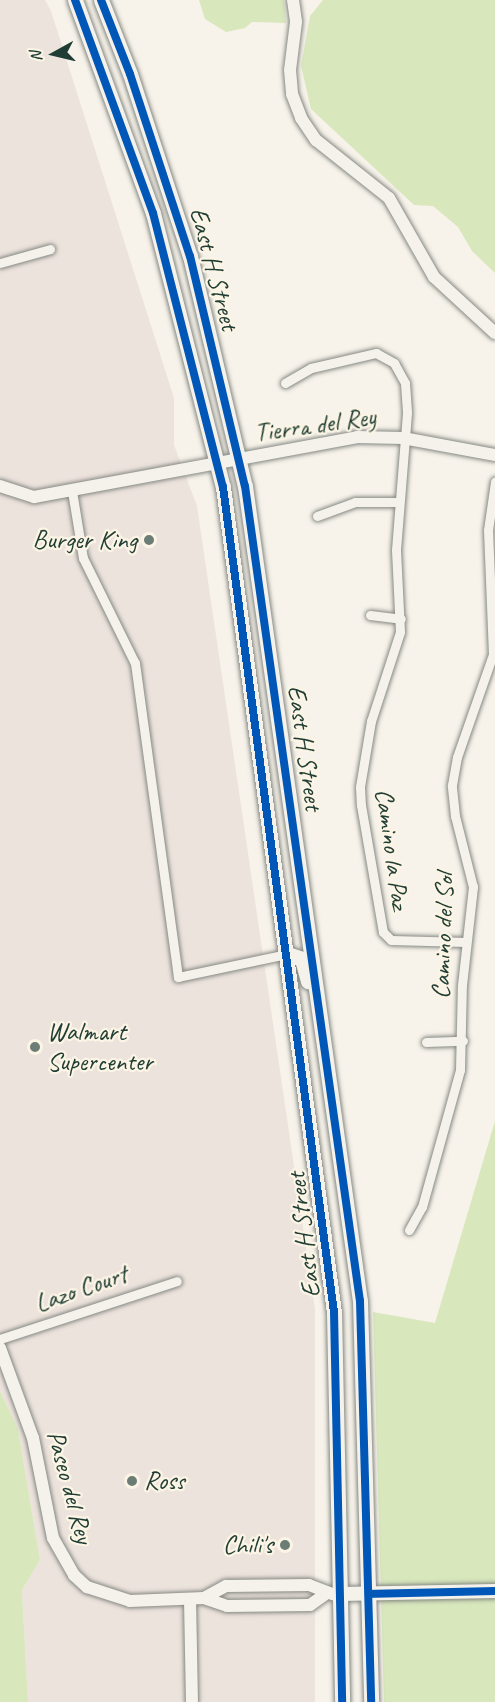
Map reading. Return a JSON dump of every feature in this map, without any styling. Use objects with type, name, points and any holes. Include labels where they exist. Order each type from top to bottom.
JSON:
[{"type":"main road","name":"East H Street","points":[[75,0],[153,213],[219,463],[334,1312],[334,1594],[342,1702]]},
{"type":"main road","name":"East H Street","points":[[101,0],[171,195],[239,458],[321,1004],[360,1301],[371,1702]]},
{"type":"main road","points":[[287,954],[302,959],[312,999],[321,1004]]},
{"type":"main road","name":"Paseo del Rey","points":[[334,1594],[495,1590]]},
{"type":"street","points":[[293,0],[296,22],[291,81],[301,118],[316,140],[389,198],[434,277],[495,333]]},
{"type":"street","points":[[0,263],[50,249]]},
{"type":"street","name":"Camino la Paz","points":[[285,383],[310,368],[376,353],[399,369],[405,383],[407,405],[398,502],[396,559],[401,619],[397,644],[371,721],[360,787],[383,932],[391,940],[466,942]]},
{"type":"street","name":"Tierra del Rey","points":[[0,486],[34,497],[357,437],[403,438],[495,455]]},
{"type":"street","name":"Camino del Sol","points":[[410,1230],[422,1207],[459,1080],[463,1041],[462,985],[473,887],[455,816],[453,775],[493,654],[488,536],[495,482]]},
{"type":"street","points":[[72,490],[83,558],[135,663],[178,977],[287,954]]},
{"type":"street","points":[[317,516],[355,502],[398,502]]},
{"type":"street","points":[[370,615],[401,619]]},
{"type":"street","points":[[426,1042],[463,1041]]},
{"type":"street","name":"Lazo Court","points":[[0,1339],[177,1281]]},
{"type":"street","name":"Paseo del Rey","points":[[0,1348],[33,1438],[53,1538],[74,1575],[87,1587],[111,1598],[130,1601],[204,1598],[227,1606],[310,1605],[334,1594]]},
{"type":"street","name":"Paseo del Rey","points":[[204,1598],[226,1586],[309,1585],[334,1594]]},
{"type":"street","points":[[190,1599],[192,1702]]},
{"type":"shaded area","points":[[0,0],[45,0],[51,11],[174,398],[174,445],[197,506],[315,1309],[315,1702],[28,1702],[22,1590],[40,1560],[18,1429],[0,1391]]},
{"type":"green space","points":[[199,0],[284,0],[286,23],[252,22],[245,28],[226,32],[205,19]]},
{"type":"green space","points":[[323,0],[495,0],[495,273],[472,251],[458,227],[433,206],[414,205],[311,109],[301,66],[310,16]]},
{"type":"green space","points":[[495,1121],[495,1702],[384,1702],[373,1312],[435,1323]]},
{"type":"green space","points":[[0,1391],[18,1429],[40,1560],[22,1590],[28,1702],[0,1702]]},
{"type":"cycle path","points":[[75,0],[153,213],[223,487],[334,1312],[342,1702]]},
{"type":"cycle path","points":[[101,0],[130,74],[190,256],[245,486],[360,1301],[371,1702]]},
{"type":"cycle path","points":[[369,1594],[495,1591]]},
{"type":"place","name":"Burger King","points":[[149,540]]},
{"type":"place","name":"Walmart Supercenter","points":[[35,1047]]},
{"type":"place","name":"Ross","points":[[132,1481]]},
{"type":"place","name":"Chili's","points":[[285,1545]]}]
